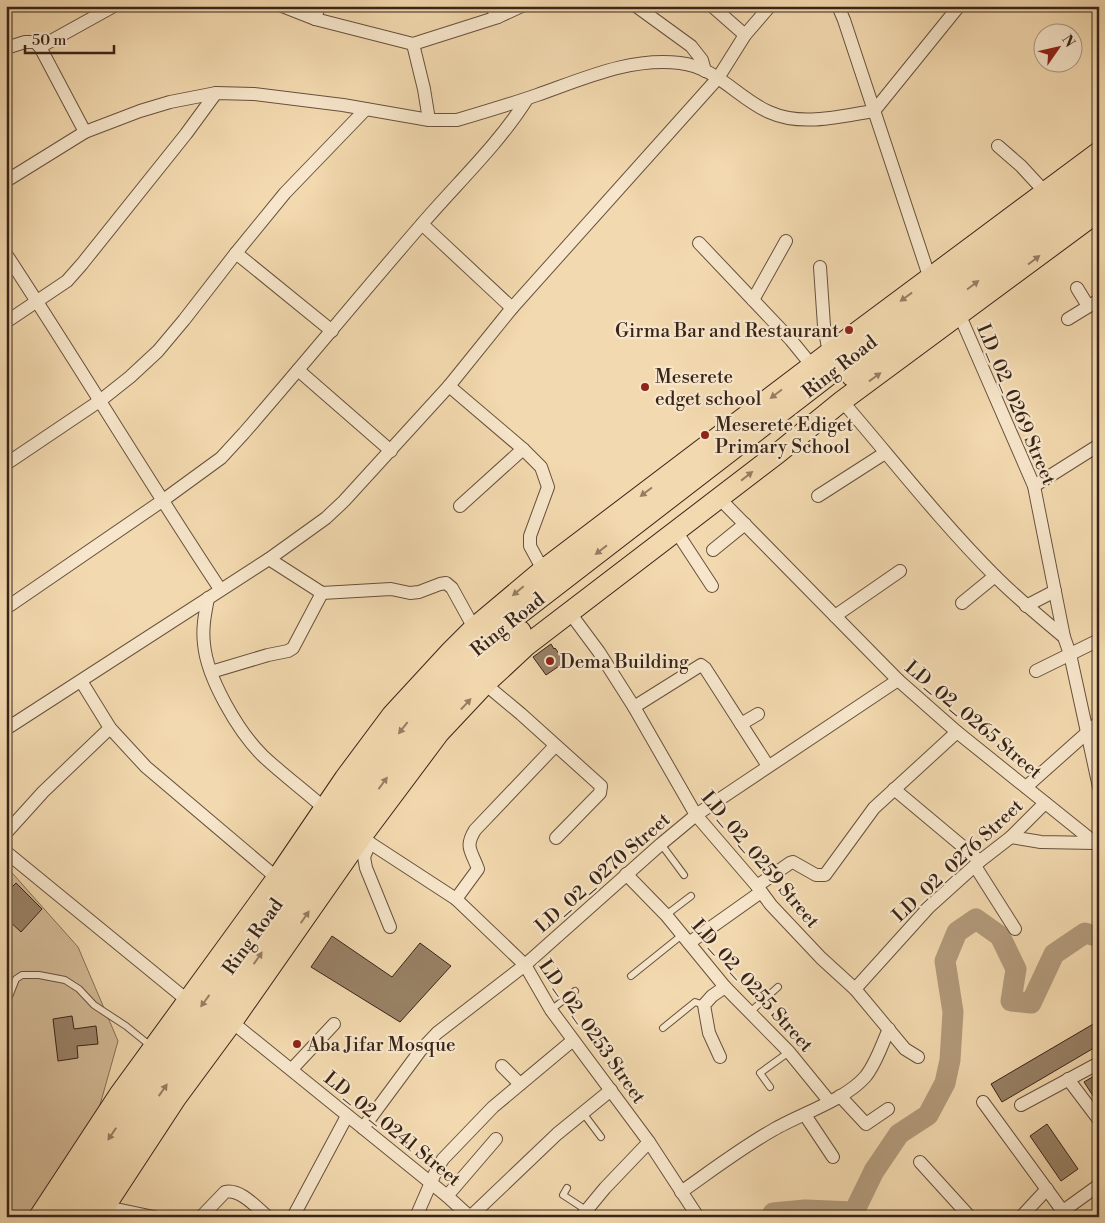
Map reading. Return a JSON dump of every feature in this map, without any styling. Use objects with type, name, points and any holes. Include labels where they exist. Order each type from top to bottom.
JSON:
[{"type":"highway","name":"Ring Road","points":[[57,1217],[144,1087],[373,766],[421,705],[449,674],[478,646],[505,624],[936,291],[1099,169]]},
{"type":"highway","name":"Ring Road","points":[[76,1217],[125,1144],[356,819],[401,758],[467,679],[507,642],[833,390],[1099,189]]},
{"type":"main road","points":[[39,1217],[77,1157],[187,1000],[277,878],[324,808],[392,715],[451,650],[474,628],[543,570],[829,353],[1099,152]]},
{"type":"main road","points":[[107,1213],[176,1098],[366,839],[439,733],[485,684],[527,645],[842,401],[1099,212]]},
{"type":"street","points":[[40,47],[114,6]]},
{"type":"street","points":[[282,6],[315,19],[413,44],[494,12],[522,6]]},
{"type":"street","points":[[315,19],[319,6]]},
{"type":"street","points":[[636,6],[691,46],[702,60],[705,70]]},
{"type":"street","points":[[712,6],[745,35]]},
{"type":"street","points":[[6,729],[269,558],[326,518],[391,451],[449,386],[512,308],[718,78],[745,35],[770,6]]},
{"type":"street","points":[[838,6],[930,279]]},
{"type":"street","points":[[6,181],[85,132],[170,102],[216,93],[254,94],[366,109],[429,120],[457,120],[629,64],[682,63],[705,70],[768,112],[789,119],[817,120],[874,111],[957,7]]},
{"type":"street","points":[[6,48],[25,42],[35,42],[40,47],[85,132]]},
{"type":"street","points":[[413,44],[429,120]]},
{"type":"street","points":[[6,322],[67,281],[186,134],[216,93]]},
{"type":"street","points":[[6,608],[162,501],[221,458],[422,224],[499,138],[527,98]]},
{"type":"street","points":[[6,464],[101,400],[158,351],[285,193],[366,109]]},
{"type":"street","points":[[998,146],[1021,166],[1045,192]]},
{"type":"street","points":[[422,224],[512,308]]},
{"type":"street","points":[[753,300],[786,241]]},
{"type":"street","points":[[699,243],[792,340],[813,367]]},
{"type":"street","points":[[236,253],[332,331]]},
{"type":"street","points":[[6,254],[101,400],[162,501],[220,589]]},
{"type":"street","points":[[820,267],[824,326],[829,353]]},
{"type":"street","points":[[1068,319],[1094,303],[1077,288]]},
{"type":"street","name":"LD_02_0269 Street","points":[[960,316],[1034,486],[1064,637],[1070,654],[1099,787]]},
{"type":"street","points":[[298,370],[391,451]]},
{"type":"street","points":[[449,386],[523,449],[541,467],[548,487],[530,536],[530,546],[543,570]]},
{"type":"street","points":[[842,401],[885,453],[995,576],[1026,606],[1064,637]]},
{"type":"street","points":[[1034,486],[1099,445]]},
{"type":"street","points":[[460,506],[523,449]]},
{"type":"street","points":[[818,496],[885,453]]},
{"type":"street","name":"LD_02_0265 Street","points":[[719,498],[898,680],[957,732],[1097,844]]},
{"type":"street","points":[[713,550],[745,524]]},
{"type":"street","points":[[676,531],[712,586]]},
{"type":"street","points":[[269,558],[322,593],[391,589],[410,593],[446,583],[452,588],[474,628]]},
{"type":"street","points":[[836,616],[900,571]]},
{"type":"street","points":[[962,603],[995,576]]},
{"type":"street","points":[[1026,606],[1055,591]]},
{"type":"street","points":[[211,672],[293,648],[322,593]]},
{"type":"street","points":[[208,598],[203,622],[204,647],[211,672],[227,707],[246,738],[263,756],[324,808]]},
{"type":"street","name":"LD_02_0259 Street","points":[[570,613],[599,652],[634,707],[696,815],[771,905],[821,958],[855,989],[905,1049],[918,1057]]},
{"type":"street","points":[[1036,671],[1099,640]]},
{"type":"street","points":[[634,707],[701,665],[705,668],[768,766]]},
{"type":"street","name":"LD_02_0270 Street","points":[[363,1128],[420,1051],[437,1033],[524,965],[661,844],[696,815],[898,680]]},
{"type":"street","points":[[81,681],[110,728],[146,766],[277,878]]},
{"type":"street","points":[[485,684],[596,780],[601,789],[600,793],[556,838]]},
{"type":"street","points":[[741,724],[758,714]]},
{"type":"street","points":[[1026,787],[1099,722]]},
{"type":"street","points":[[6,833],[55,780],[110,728]]},
{"type":"street","points":[[685,939],[759,889],[790,863],[793,862],[816,874],[826,875],[874,808],[957,732]]},
{"type":"street","points":[[456,899],[478,869],[469,845],[472,835],[555,746]]},
{"type":"street","points":[[894,789],[978,864],[1015,929]]},
{"type":"street","name":"LD_02_0276 Street","points":[[855,989],[929,906],[1011,837],[1045,803]]},
{"type":"street","name":"LD_02_0265 Street","points":[[1011,837],[1042,842],[1097,844]]},
{"type":"street","points":[[366,839],[364,857],[366,868],[390,927]]},
{"type":"street","name":"LD_02_0253 Street","points":[[366,839],[456,899],[524,965],[572,1041],[649,1142],[698,1217]]},
{"type":"street","points":[[6,852],[187,1000]]},
{"type":"street","name":"LD_02_0255 Street","points":[[626,874],[666,915],[724,987],[835,1099],[866,1124],[888,1109]]},
{"type":"street","points":[[720,1058],[709,1033],[704,1005],[724,987]]},
{"type":"street","name":"LD_02_0241 Street","points":[[232,1022],[292,1069],[470,1217]]},
{"type":"street","points":[[292,1069],[334,1024]]},
{"type":"street","points":[[681,1192],[774,1129],[835,1099],[865,1078],[889,1029]]},
{"type":"street","points":[[416,1217],[443,1159],[493,1107],[572,1041]]},
{"type":"street","points":[[1021,1105],[1099,1063]]},
{"type":"street","points":[[502,1066],[520,1084]]},
{"type":"street","points":[[1068,1079],[1099,1120]]},
{"type":"street","points":[[470,1217],[518,1170],[611,1090]]},
{"type":"street","points":[[983,1102],[1065,1214],[1099,1185]]},
{"type":"street","points":[[805,1115],[833,1157]]},
{"type":"street","points":[[293,1217],[347,1116]]},
{"type":"street","points":[[447,1196],[496,1139]]},
{"type":"street","points":[[583,1213],[649,1142]]},
{"type":"street","points":[[920,1162],[970,1217]]},
{"type":"street","points":[[1021,1217],[1047,1188]]},
{"type":"street","points":[[201,1217],[225,1192],[231,1190],[239,1193],[268,1217]]},
{"type":"street","points":[[107,1213],[153,1217]]},
{"type":"lane","points":[[661,844],[684,875]]},
{"type":"lane","points":[[666,915],[691,896]]},
{"type":"lane","points":[[631,976],[685,939]]},
{"type":"lane","points":[[6,1004],[16,979],[22,975],[38,975],[65,980],[78,989],[94,1005],[126,1026],[153,1048]]},
{"type":"lane","points":[[750,1012],[778,987]]},
{"type":"lane","points":[[551,1010],[575,990]]},
{"type":"lane","points":[[663,1028],[695,1002],[704,1005]]},
{"type":"lane","points":[[770,1087],[760,1073],[789,1052]]},
{"type":"lane","points":[[583,1113],[601,1137]]},
{"type":"lane","points":[[568,1188],[563,1195],[583,1213],[600,1217]]},
{"type":"shaded area","points":[[6,866],[78,947],[118,1041],[96,1119],[31,1217],[6,1217]]},
{"type":"building","name":"Dema Building","points":[[551,644],[565,662],[546,675],[533,657]]},
{"type":"building","points":[[16,883],[42,909],[21,932],[6,918],[6,893]]},
{"type":"building","points":[[332,936],[392,977],[420,943],[451,966],[400,1022],[311,967]]},
{"type":"building","points":[[72,1016],[74,1029],[96,1026],[98,1044],[77,1046],[78,1058],[58,1061],[53,1019]]},
{"type":"building","points":[[1095,1023],[1099,1029],[1099,1045],[1002,1102],[991,1084]]},
{"type":"building","points":[[1099,1073],[1099,1105],[1084,1082]]},
{"type":"building","points":[[1047,1124],[1078,1169],[1061,1181],[1030,1136]]},
{"type":"waterway","points":[[773,1217],[773,1213],[805,1210],[854,1212],[874,1171],[899,1134],[928,1115],[945,1083],[950,1060],[953,1012],[945,961],[957,932],[976,919],[1000,936],[1016,969],[1011,1001],[1031,1003],[1054,954],[1085,933],[1099,937]]},
{"type":"place","name":"Girma Bar and Restaurant","points":[[849,330]]},
{"type":"place","name":"Meserete edget school","points":[[645,387]]},
{"type":"place","name":"Meserete Ediget Primary School","points":[[705,435]]},
{"type":"place","name":"Dema Building","points":[[550,661]]},
{"type":"place","name":"Aba Jifar Mosque","points":[[297,1044]]}]
